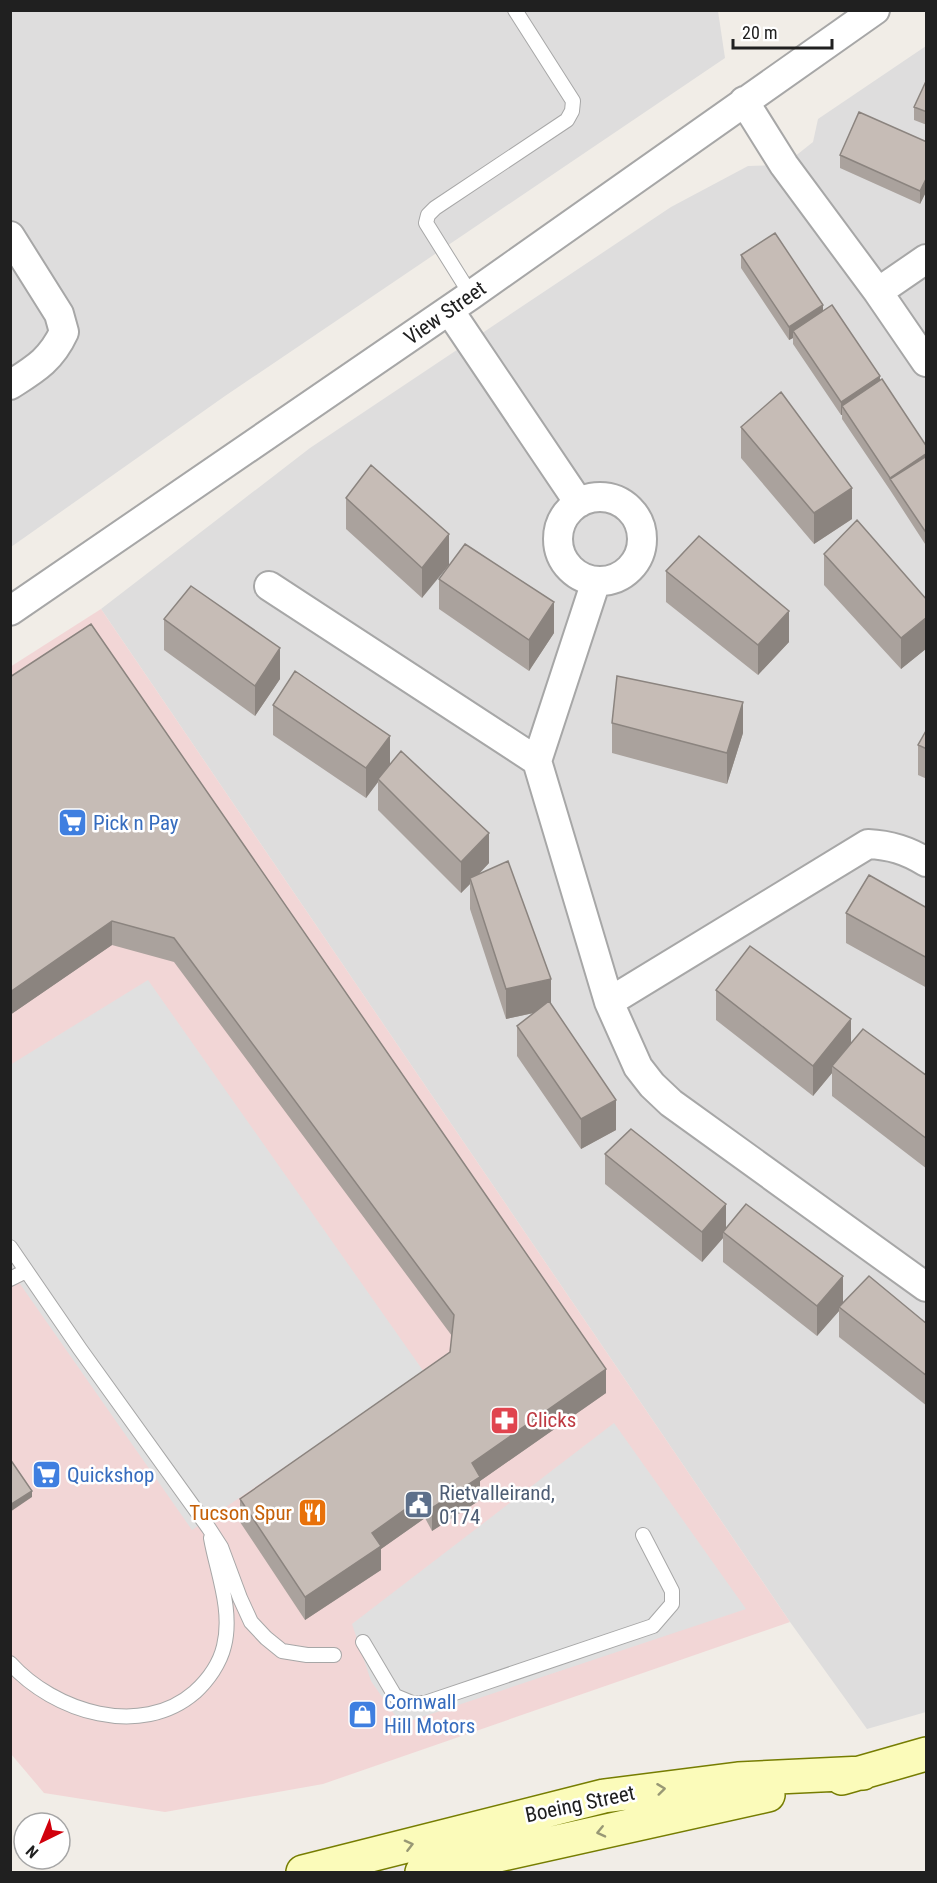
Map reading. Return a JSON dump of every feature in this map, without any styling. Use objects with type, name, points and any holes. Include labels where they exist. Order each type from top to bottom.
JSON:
[{"type":"main road","name":"Boeing Street","points":[[422,1872],[863,1773],[927,1754]]},
{"type":"main road","name":"Boeing Street","points":[[303,1872],[604,1796],[738,1779],[863,1773]]},
{"type":"street","name":"View Street","points":[[10,611],[460,303],[864,14]]},
{"type":"street","points":[[744,101],[784,165],[927,362]]},
{"type":"street","points":[[10,236],[59,314],[64,332],[57,348],[46,362],[10,386]]},
{"type":"street","points":[[878,292],[927,260]]},
{"type":"street","points":[[460,303],[579,503]]},
{"type":"street","points":[[593,498],[606,498],[619,502],[634,516],[642,534],[641,548],[637,561],[617,578],[596,581],[576,574],[566,564],[560,551],[558,537],[561,524],[568,512],[579,503],[593,498]]},
{"type":"street","points":[[596,581],[537,761],[609,1002],[638,1067],[665,1097],[927,1287]]},
{"type":"street","points":[[270,586],[537,761]]},
{"type":"street","points":[[609,1002],[868,844],[890,845],[927,862]]},
{"type":"lane","points":[[460,303],[426,223],[428,215],[435,208],[567,120],[572,111],[573,101],[515,10]]},
{"type":"lane","points":[[10,1247],[221,1547],[251,1622],[282,1651],[307,1655],[334,1655]]},
{"type":"lane","points":[[10,1279],[26,1271]]},
{"type":"lane","points":[[10,1663],[24,1678],[48,1695],[75,1707],[103,1715],[135,1717],[160,1711],[185,1700],[204,1684],[214,1670],[224,1647],[226,1627],[223,1591],[208,1527]]},
{"type":"lane","points":[[363,1642],[395,1696],[412,1703],[424,1703],[653,1626],[672,1604],[672,1591],[643,1535]]},
{"type":"shaded area","points":[[11,11],[718,11],[725,58],[225,396],[11,547]]},
{"type":"shaded area","points":[[926,46],[926,1712],[867,1729],[790,1622],[101,609],[310,448],[671,207],[748,166],[784,165],[813,142],[818,119]]},
{"type":"shaded area","points":[[101,609],[790,1622],[323,1784],[165,1812],[44,1793],[11,1754],[10,667]]},
{"type":"shaded area","points":[[148,980],[424,1372],[192,1530],[11,1271],[10,1065]]},
{"type":"shaded area","points":[[614,1423],[746,1609],[401,1724],[371,1681],[352,1624]]},
{"type":"building","points":[[927,79],[927,112],[914,107]]},
{"type":"building","points":[[859,112],[927,142],[927,177],[920,191],[840,155]]},
{"type":"building","points":[[775,233],[823,305],[789,327],[741,255]]},
{"type":"building","points":[[832,305],[880,376],[841,402],[793,331]]},
{"type":"building","points":[[882,379],[927,447],[927,453],[890,478],[842,406]]},
{"type":"building","points":[[781,392],[852,488],[814,513],[741,427]]},
{"type":"building","points":[[925,457],[927,459],[927,534],[890,479]]},
{"type":"building","points":[[371,465],[449,534],[422,568],[346,498]]},
{"type":"building","points":[[857,520],[927,600],[927,617],[901,638],[824,554]]},
{"type":"building","points":[[699,536],[789,611],[758,645],[666,571]]},
{"type":"building","points":[[465,544],[554,602],[529,640],[439,579]]},
{"type":"building","points":[[191,586],[280,648],[255,686],[164,619]]},
{"type":"building","points":[[91,624],[606,1369],[472,1463],[480,1477],[432,1508],[425,1495],[372,1533],[381,1546],[305,1597],[240,1499],[450,1352],[454,1315],[174,938],[112,921],[10,992],[10,677]]},
{"type":"building","points":[[295,671],[390,736],[366,768],[273,705]]},
{"type":"building","points":[[617,676],[743,702],[727,753],[612,723]]},
{"type":"building","points":[[927,729],[927,749],[918,745]]},
{"type":"building","points":[[401,751],[489,833],[461,862],[378,779]]},
{"type":"building","points":[[508,861],[551,979],[506,989],[470,878]]},
{"type":"building","points":[[869,875],[927,908],[927,958],[846,913]]},
{"type":"building","points":[[750,946],[851,1019],[813,1066],[716,990]]},
{"type":"building","points":[[549,1001],[616,1100],[581,1119],[517,1026]]},
{"type":"building","points":[[863,1029],[927,1076],[927,1139],[832,1066]]},
{"type":"building","points":[[631,1129],[726,1204],[702,1232],[605,1154]]},
{"type":"building","points":[[746,1204],[843,1276],[817,1306],[723,1232]]},
{"type":"building","points":[[869,1276],[927,1324],[927,1376],[839,1307]]},
{"type":"building","points":[[10,1459],[32,1491],[10,1505]]},
{"type":"place","name":"Pick n Pay","points":[[72,823]]},
{"type":"place","name":"Clicks","points":[[505,1420]]},
{"type":"place","name":"Quickshop","points":[[46,1475]]},
{"type":"place","name":"Rietvalleirand, 0174","points":[[418,1505]]},
{"type":"place","name":"Tucson Spur","points":[[313,1513]]},
{"type":"place","name":"Cornwall Hill Motors","points":[[363,1714]]}]
